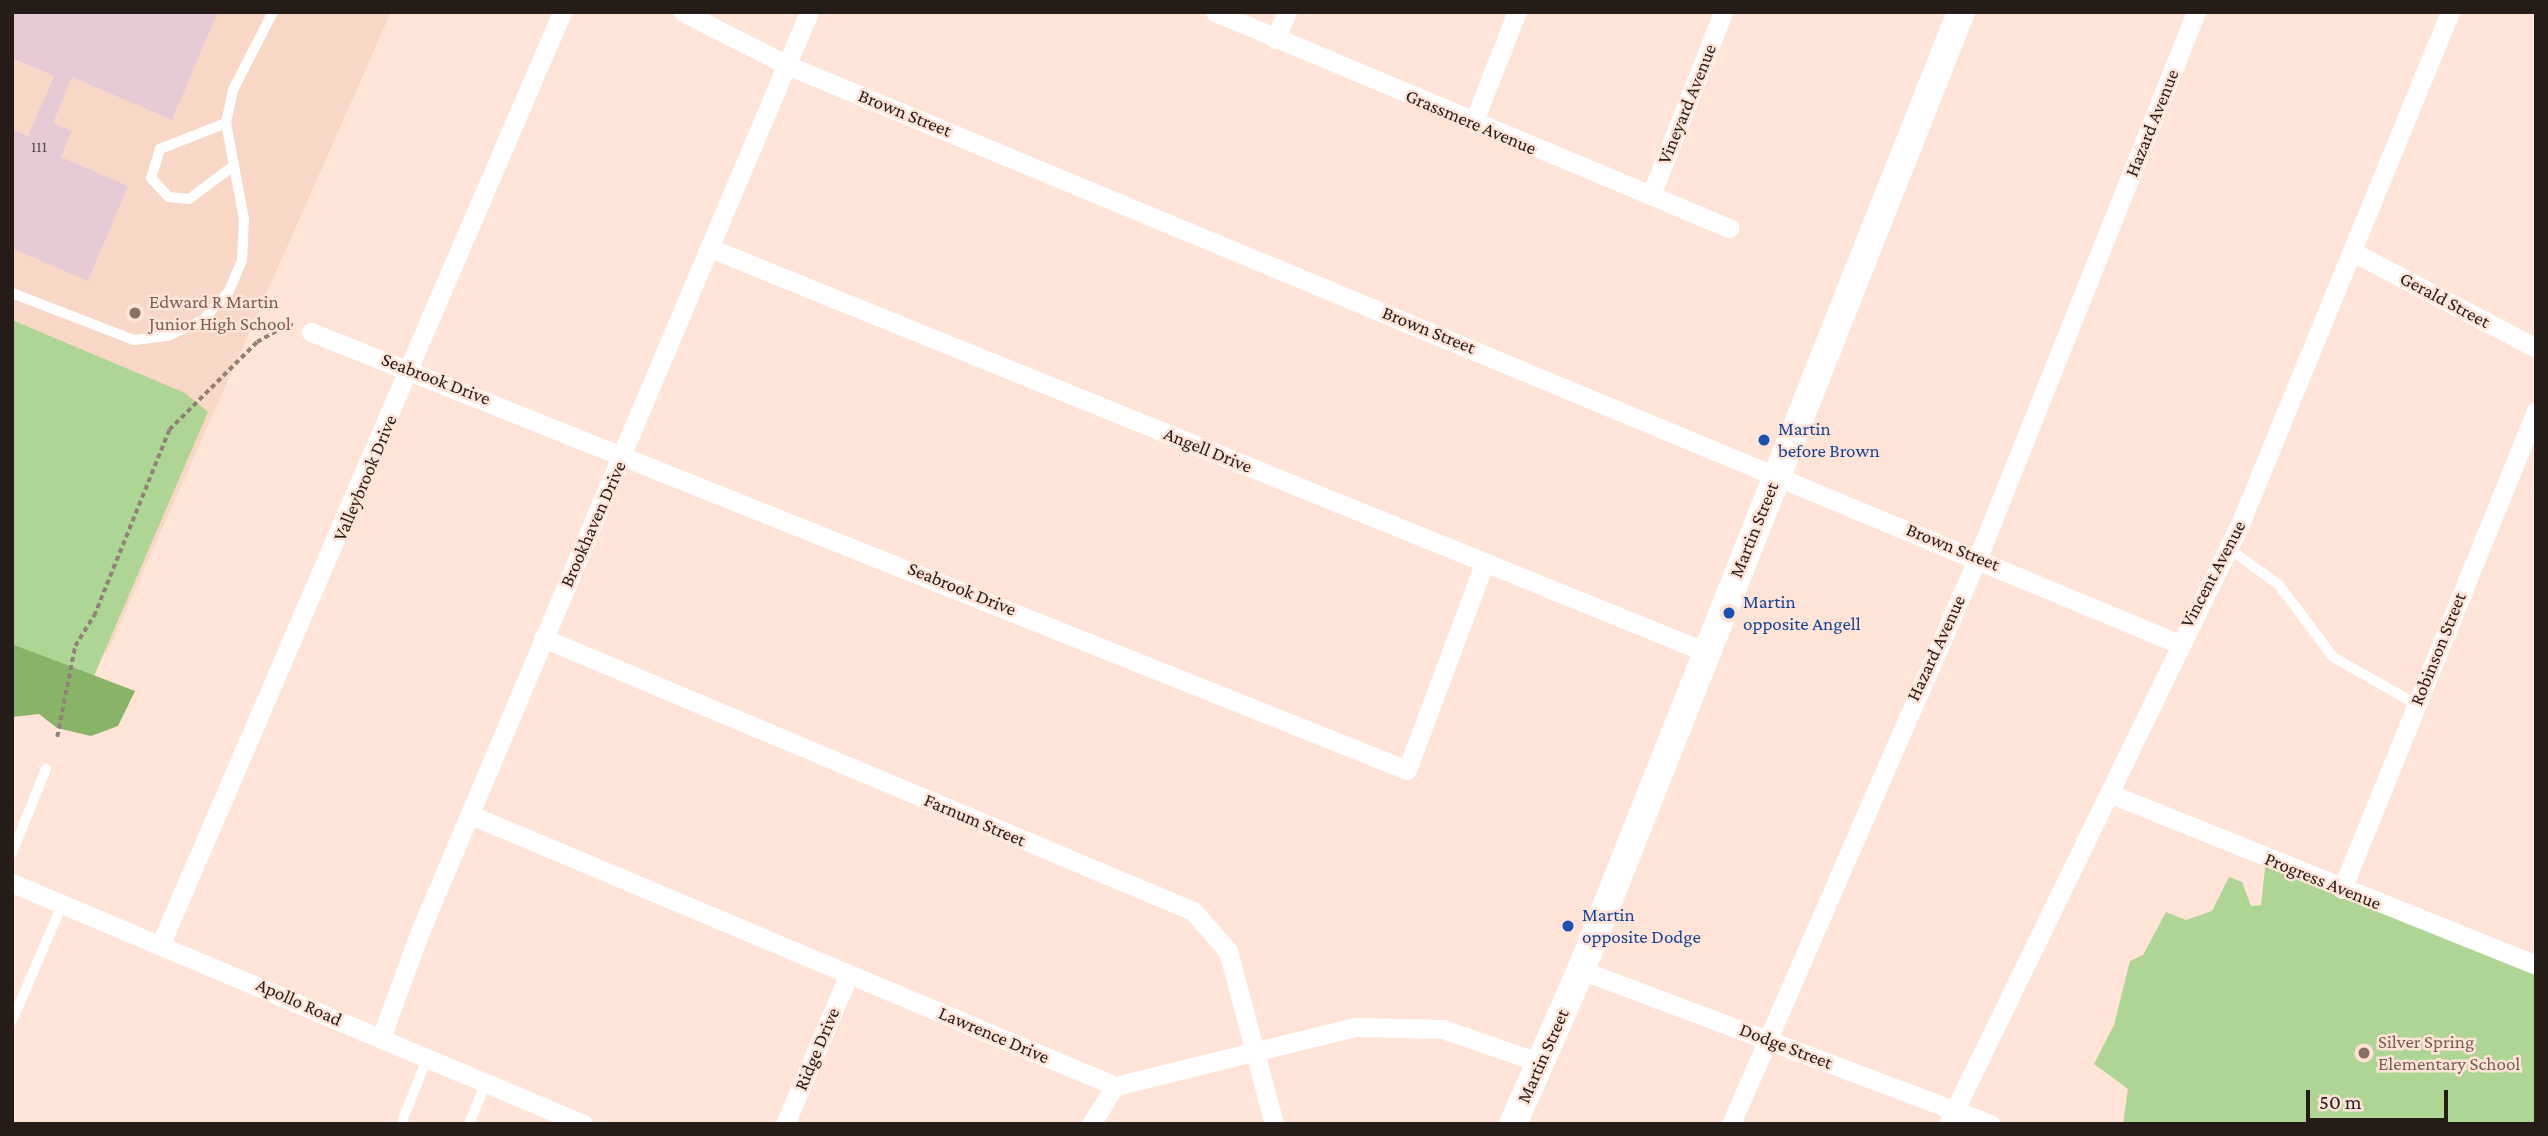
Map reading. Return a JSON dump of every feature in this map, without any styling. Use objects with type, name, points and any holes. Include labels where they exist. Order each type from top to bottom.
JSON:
[{"type":"street","name":"Valleybrook Drive","points":[[162,941],[412,369],[562,12]]},
{"type":"street","name":"Brown Street","points":[[683,12],[787,65],[1776,476],[1979,557],[2177,643]]},
{"type":"street","name":"Brookhaven Drive","points":[[381,1038],[543,638],[809,12]]},
{"type":"street","name":"Grassmere Avenue","points":[[1216,12],[1473,123],[1729,228]]},
{"type":"street","points":[[1275,39],[1287,12]]},
{"type":"street","points":[[1473,123],[1517,12]]},
{"type":"street","name":"Vineyard Avenue","points":[[1651,195],[1723,12]]},
{"type":"street","name":"Martin Street","points":[[1513,1124],[1538,1062],[1581,970],[1961,12]]},
{"type":"street","name":"Hazard Avenue","points":[[1731,1124],[1766,1037],[1979,557],[2196,12]]},
{"type":"street","name":"Vincent Avenue","points":[[1950,1116],[2111,794],[2177,643],[2228,548],[2355,253],[2450,12]]},
{"type":"street","name":"Angell Drive","points":[[710,247],[1484,564],[1706,652]]},
{"type":"street","name":"Gerald Street","points":[[2355,253],[2536,348]]},
{"type":"street","name":"Seabrook Drive","points":[[311,332],[624,452],[1407,770],[1484,564]]},
{"type":"street","name":"Robinson Street","points":[[2342,889],[2536,411]]},
{"type":"street","name":"Farnum Street","points":[[543,638],[1193,911],[1228,951],[1275,1124]]},
{"type":"street","name":"Progress Avenue","points":[[2111,794],[2536,965]]},
{"type":"street","name":"Lawrence Drive","points":[[471,815],[1115,1086]]},
{"type":"street","name":"Apollo Road","points":[[12,883],[162,941],[427,1059],[583,1124]]},
{"type":"street","name":"Dodge Street","points":[[1581,970],[1766,1037],[1950,1116],[1991,1124]]},
{"type":"street","name":"Ridge Drive","points":[[785,1124],[849,974]]},
{"type":"street","points":[[1091,1124],[1115,1086],[1355,1027],[1403,1024],[1443,1029],[1538,1062]]},
{"type":"lane","points":[[12,293],[102,333],[134,340],[167,336],[203,320],[229,291],[246,239],[226,123],[233,90],[273,12]]},
{"type":"lane","points":[[226,123],[160,149],[151,178],[169,197],[189,199],[232,167]]},
{"type":"lane","points":[[2228,548],[2279,586],[2333,657],[2416,704]]},
{"type":"lane","points":[[12,853],[46,769]]},
{"type":"lane","points":[[12,1021],[63,903]]},
{"type":"lane","points":[[401,1124],[427,1059]]},
{"type":"lane","points":[[469,1124],[486,1083]]},
{"type":"path","points":[[57,737],[75,646],[94,616],[169,429],[257,342],[288,324],[311,332]]},
{"type":"shaded area","name":"Edward R Martin Junior High School","points":[[12,12],[391,12],[107,653],[12,613]]},
{"type":"green space","points":[[12,320],[185,393],[208,412],[94,676],[12,644]]},
{"type":"green space","points":[[12,644],[135,691],[118,726],[91,736],[57,728],[39,714],[12,717]]},
{"type":"green space","name":"Silver Spring Elementary School","points":[[2266,860],[2536,966],[2536,1124],[2123,1124],[2128,1089],[2094,1064],[2114,1025],[2130,961],[2143,955],[2166,912],[2186,920],[2212,911],[2229,877],[2242,882],[2251,906],[2261,905]]},
{"type":"building","points":[[12,12],[218,12],[172,120],[72,77],[53,123],[72,131],[61,157],[128,186],[88,281],[12,248],[12,130],[28,136],[54,76],[12,58]]},
{"type":"place","name":"Edward R Martin Junior High School","points":[[135,313]]},
{"type":"place","name":"Martin before Brown","points":[[1764,440]]},
{"type":"place","name":"Martin opposite Angell","points":[[1729,613]]},
{"type":"place","name":"Martin opposite Dodge","points":[[1568,926]]},
{"type":"place","name":"Silver Spring Elementary School","points":[[2364,1053]]}]
